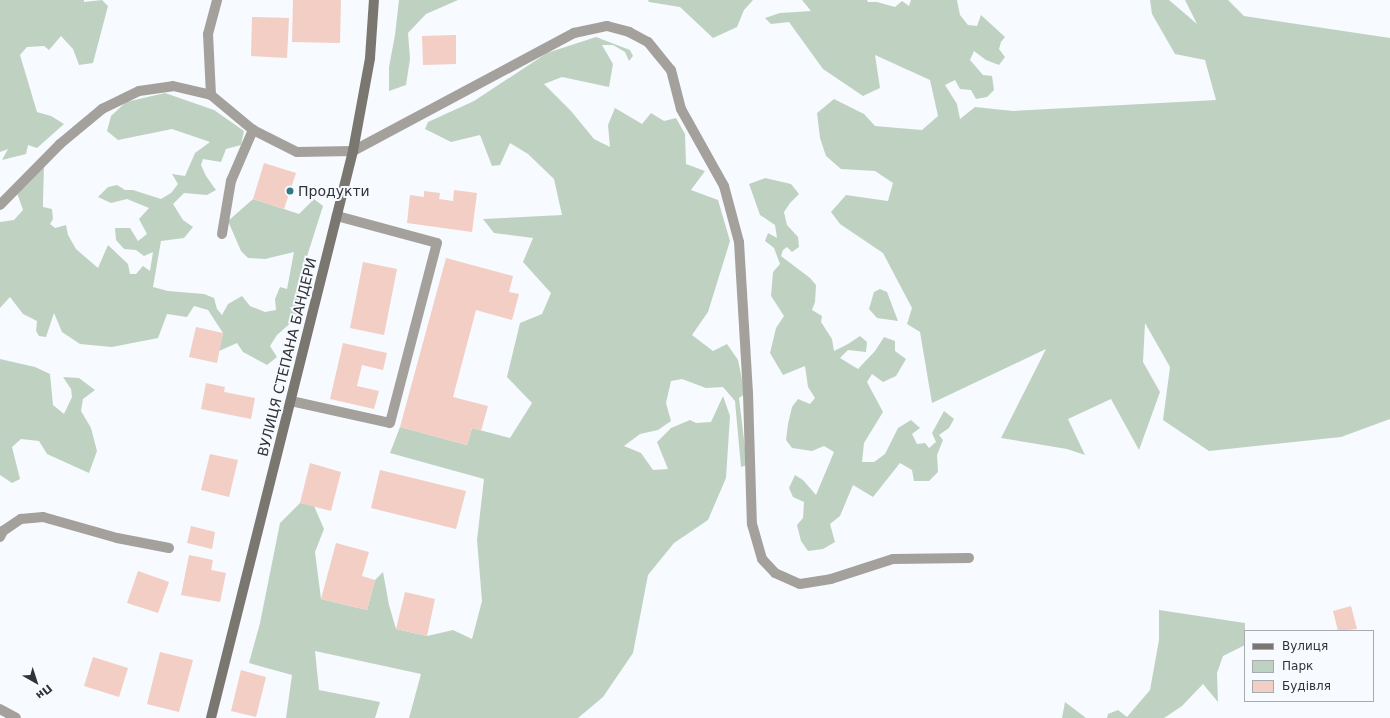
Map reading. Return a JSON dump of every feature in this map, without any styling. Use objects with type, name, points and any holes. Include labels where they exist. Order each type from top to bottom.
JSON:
[{"type":"main road","name":"ВУЛИЦЯ СТЕПАНА БАНДЕРИ","points":[[211,718],[353,151],[370,58],[374,0]]},
{"type":"lane","points":[[211,95],[208,34],[217,0]]},
{"type":"lane","points":[[0,205],[60,144],[102,109],[138,90],[173,86],[211,95],[253,130],[297,152],[353,151],[574,33],[607,26],[629,32],[648,42],[671,70],[681,108],[724,186],[739,242],[748,393],[752,524],[762,559],[775,573],[800,584],[831,579],[893,559],[969,558]]},
{"type":"lane","points":[[222,234],[231,181],[253,130]]},
{"type":"lane","points":[[291,401],[390,423],[437,243],[337,216]]},
{"type":"lane","points":[[0,537],[3,531],[21,519],[43,517],[117,538],[169,548]]},
{"type":"lane","points":[[0,709],[16,718]]},
{"type":"green space","points":[[0,0],[84,0],[84,2],[102,0],[108,6],[93,63],[79,65],[73,49],[61,36],[49,50],[44,46],[27,47],[20,55],[37,112],[51,116],[64,124],[37,148],[28,145],[26,154],[2,160],[8,149],[0,152]]},
{"type":"green space","points":[[399,0],[458,0],[426,14],[408,33],[410,59],[406,85],[389,91],[389,67],[395,35]]},
{"type":"green space","points":[[648,0],[753,0],[744,10],[737,27],[713,38],[680,7],[649,2]]},
{"type":"green space","points":[[802,0],[867,0],[868,2],[877,2],[895,7],[902,1],[909,6],[911,0],[957,0],[960,15],[968,25],[977,26],[981,15],[1005,37],[1001,42],[999,49],[1005,57],[999,65],[986,60],[974,51],[970,60],[983,75],[992,76],[994,90],[987,97],[976,99],[971,90],[960,89],[955,80],[945,85],[957,104],[960,119],[975,107],[1013,111],[1216,100],[1205,60],[1175,54],[1152,14],[1150,0],[1169,0],[1197,24],[1185,0],[1228,0],[1244,16],[1390,38],[1390,419],[1341,437],[1209,451],[1163,420],[1170,367],[1145,323],[1143,362],[1160,392],[1139,450],[1111,399],[1068,419],[1085,455],[1067,449],[1001,438],[1046,349],[932,403],[920,332],[907,324],[912,308],[883,253],[840,224],[831,212],[846,195],[888,201],[893,183],[875,171],[841,169],[826,156],[820,138],[817,113],[834,99],[864,114],[875,126],[922,130],[938,116],[930,80],[875,55],[880,88],[863,96],[823,69],[789,22],[771,24],[765,18],[780,13],[811,11]]},
{"type":"green space","points":[[596,37],[630,50],[633,56],[629,61],[625,52],[613,45],[602,45],[613,64],[609,87],[562,77],[544,84],[571,111],[594,139],[610,147],[608,125],[615,108],[642,124],[651,113],[664,121],[676,118],[685,134],[686,164],[705,171],[691,190],[718,200],[730,241],[708,312],[692,335],[713,351],[727,344],[738,360],[745,394],[739,398],[747,465],[741,467],[735,401],[723,387],[706,388],[682,379],[671,381],[666,403],[671,421],[658,430],[640,434],[624,446],[641,453],[653,470],[668,469],[657,442],[671,428],[690,420],[696,423],[711,422],[723,396],[730,416],[726,478],[708,520],[674,543],[648,575],[633,653],[603,697],[578,718],[409,718],[421,674],[315,651],[319,690],[380,702],[375,718],[286,718],[292,675],[249,663],[260,623],[280,523],[300,503],[314,506],[324,529],[315,552],[321,599],[367,610],[375,580],[383,572],[389,605],[396,629],[427,636],[453,630],[472,639],[482,601],[477,540],[484,479],[390,453],[400,427],[467,445],[472,428],[510,438],[532,403],[507,377],[520,323],[542,314],[551,293],[523,262],[533,238],[494,233],[483,219],[562,215],[554,179],[528,154],[510,143],[500,165],[492,166],[480,135],[451,142],[425,129],[428,122],[474,101],[547,53]]},
{"type":"green space","points":[[165,93],[214,110],[244,131],[241,145],[226,149],[221,162],[203,159],[201,165],[206,176],[216,190],[207,195],[184,193],[173,204],[183,220],[193,227],[184,238],[161,241],[153,287],[168,291],[204,294],[214,298],[217,309],[222,315],[228,304],[242,296],[250,306],[265,312],[276,310],[275,299],[280,287],[287,289],[294,252],[265,259],[248,258],[241,251],[228,221],[253,199],[299,214],[314,199],[323,206],[297,288],[303,312],[277,335],[270,346],[277,357],[267,365],[243,352],[237,343],[219,351],[223,333],[208,310],[194,306],[187,317],[167,314],[158,338],[112,347],[80,344],[62,332],[54,313],[46,337],[39,336],[36,331],[37,321],[23,314],[10,297],[0,308],[0,222],[14,220],[23,210],[17,193],[44,165],[43,207],[52,209],[53,219],[50,224],[55,228],[66,225],[68,235],[76,249],[98,268],[108,245],[128,264],[130,274],[136,274],[143,266],[150,271],[153,252],[144,256],[136,250],[124,249],[116,240],[115,228],[130,228],[138,241],[147,234],[139,219],[149,208],[127,199],[111,203],[98,197],[108,187],[117,185],[125,190],[133,190],[161,199],[171,193],[178,184],[172,174],[185,176],[195,153],[210,142],[172,129],[118,140],[107,131],[111,116],[126,102]]},
{"type":"green space","points":[[765,178],[791,184],[799,194],[784,212],[787,225],[798,237],[799,247],[792,252],[787,247],[783,250],[781,256],[810,278],[816,285],[815,302],[812,310],[822,316],[821,322],[832,339],[834,351],[860,336],[867,342],[866,352],[848,350],[840,358],[858,369],[875,351],[884,337],[895,341],[895,351],[906,359],[896,376],[883,382],[872,374],[867,382],[883,412],[864,443],[862,462],[874,462],[885,454],[898,428],[911,420],[920,428],[912,434],[917,444],[925,443],[929,448],[936,442],[932,433],[944,411],[954,419],[949,428],[939,435],[943,440],[937,455],[938,472],[929,481],[914,481],[912,470],[900,463],[873,497],[853,485],[840,516],[830,524],[835,542],[823,549],[808,551],[801,541],[797,525],[803,518],[804,502],[793,497],[789,488],[795,475],[803,480],[816,495],[834,452],[824,446],[812,451],[792,448],[786,440],[792,407],[798,399],[810,404],[815,398],[808,387],[805,366],[783,375],[770,353],[776,328],[784,316],[771,296],[773,272],[780,264],[774,248],[765,241],[768,233],[777,238],[775,225],[760,215],[749,184]]},
{"type":"green space","points":[[880,289],[887,292],[898,321],[877,318],[869,309],[874,292]]},
{"type":"green space","points":[[0,359],[35,367],[50,374],[53,405],[64,414],[72,397],[71,389],[63,377],[79,378],[95,390],[83,399],[81,411],[91,428],[97,451],[89,473],[47,454],[39,441],[21,439],[12,447],[20,479],[12,483],[0,475]]},
{"type":"green space","points":[[1159,610],[1245,623],[1244,646],[1223,656],[1217,673],[1218,702],[1203,684],[1182,706],[1164,718],[1107,718],[1108,714],[1118,710],[1127,717],[1150,690],[1159,640]]},
{"type":"green space","points":[[1065,702],[1086,718],[1062,718]]},
{"type":"building","points":[[293,0],[341,0],[340,43],[292,42]]},
{"type":"building","points":[[252,17],[289,18],[287,58],[251,56]]},
{"type":"building","points":[[456,35],[456,64],[423,65],[422,36]]},
{"type":"building","points":[[264,163],[296,173],[284,209],[253,199]]},
{"type":"building","points":[[454,190],[477,193],[472,232],[407,223],[410,195],[424,197],[424,191],[440,193],[439,199],[453,201]]},
{"type":"building","points":[[446,258],[513,276],[509,292],[519,294],[512,320],[476,310],[453,397],[488,406],[481,431],[472,428],[467,445],[400,427]]},
{"type":"building","points":[[363,262],[397,269],[384,335],[350,328]]},
{"type":"building","points":[[196,327],[223,333],[217,363],[189,357]]},
{"type":"building","points":[[343,343],[387,353],[383,370],[362,365],[357,386],[379,391],[374,409],[330,399]]},
{"type":"building","points":[[206,383],[225,387],[224,392],[255,398],[251,419],[201,409]]},
{"type":"building","points":[[210,454],[238,460],[229,497],[201,490]]},
{"type":"building","points":[[310,463],[341,472],[331,511],[300,503]]},
{"type":"building","points":[[380,470],[466,491],[456,529],[371,508]]},
{"type":"building","points":[[191,526],[215,532],[212,549],[187,543]]},
{"type":"building","points":[[336,543],[369,552],[362,576],[375,580],[367,610],[321,599]]},
{"type":"building","points":[[189,555],[213,560],[211,570],[226,573],[220,602],[181,595]]},
{"type":"building","points":[[138,571],[169,582],[158,613],[127,603]]},
{"type":"building","points":[[405,592],[435,599],[427,636],[396,629]]},
{"type":"building","points":[[1351,606],[1357,629],[1338,630],[1333,611]]},
{"type":"building","points":[[160,652],[193,660],[179,712],[147,704]]},
{"type":"building","points":[[93,657],[128,668],[119,697],[84,686]]},
{"type":"building","points":[[241,670],[266,677],[256,717],[231,711]]},
{"type":"place","name":"Продукти","points":[[290,191]]}]
